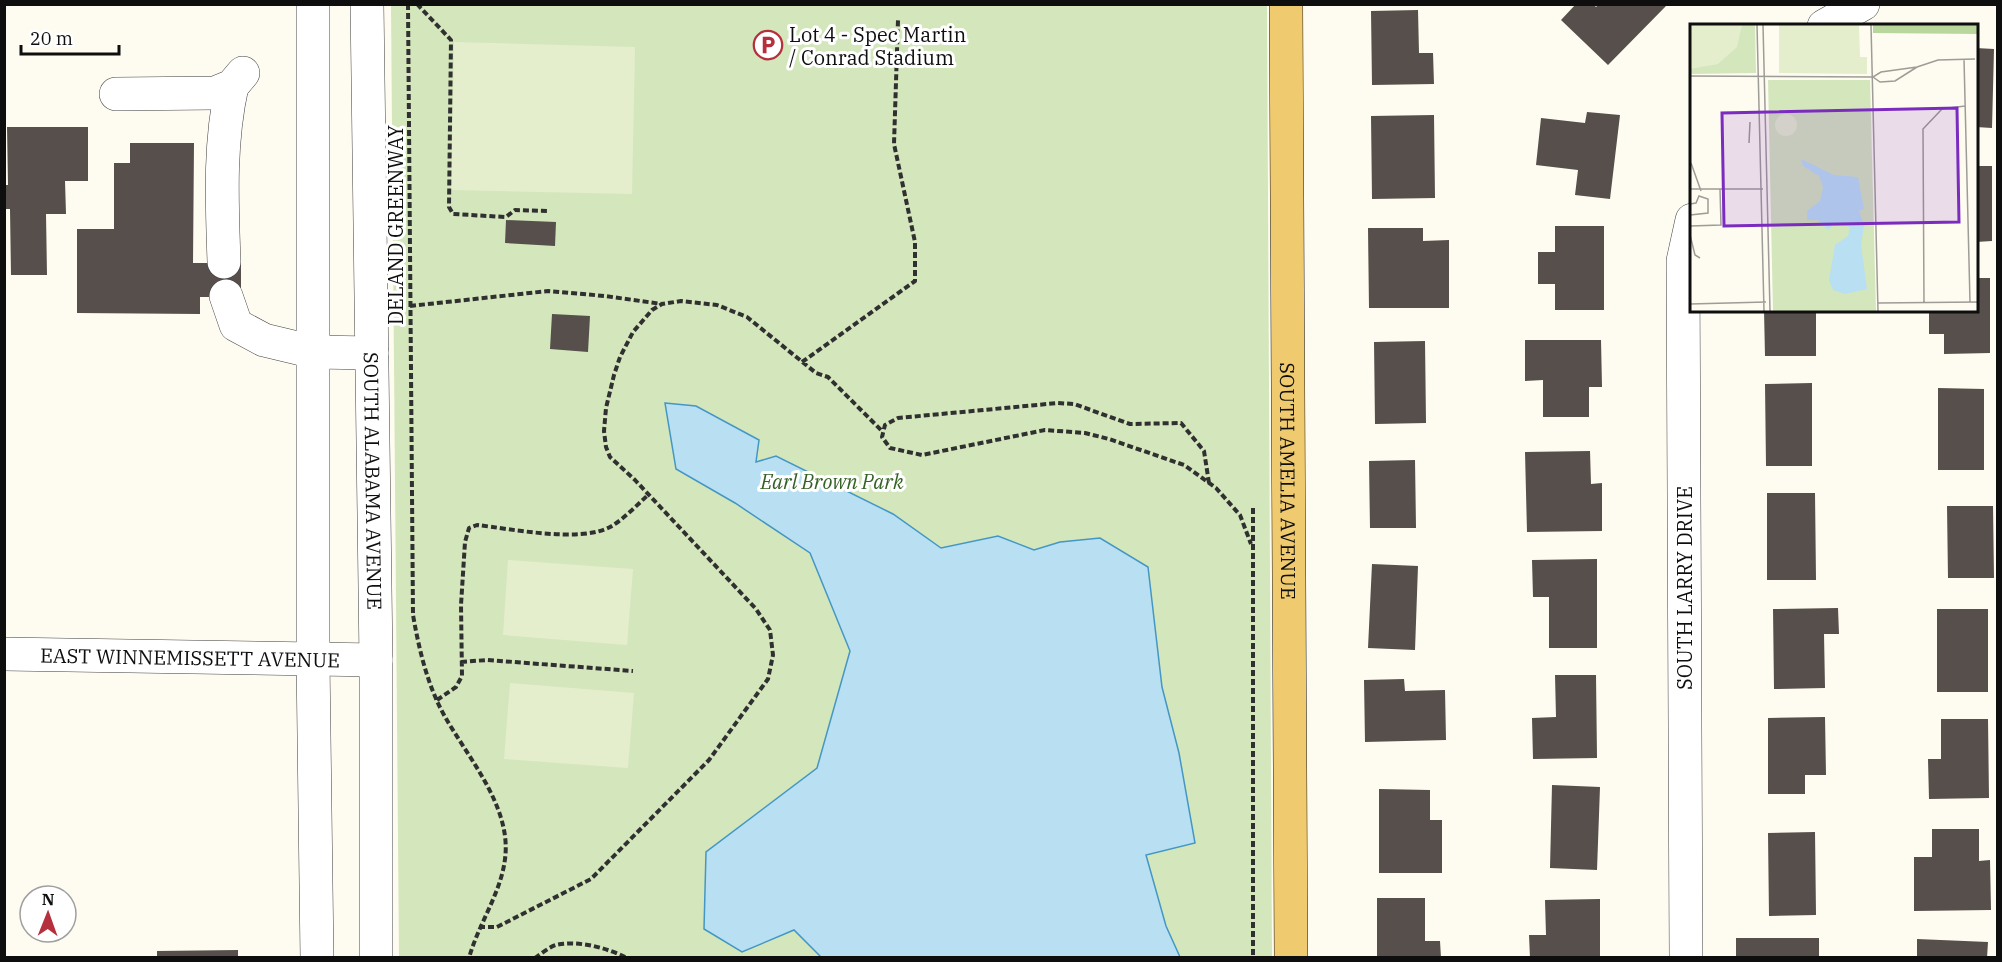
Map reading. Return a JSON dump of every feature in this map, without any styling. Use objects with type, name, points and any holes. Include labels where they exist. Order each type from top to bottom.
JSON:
[{"type":"main road","name":"SOUTH AMELIA AVENUE","points":[[1286,4],[1291,957]]},
{"type":"street","points":[[313,4],[317,957]]},
{"type":"street","name":"SOUTH ALABAMA AVENUE","points":[[367,4],[376,660],[376,957]]},
{"type":"street","points":[[1828,24],[1863,4]]},
{"type":"street","points":[[116,94],[215,93],[239,77],[225,117],[222,187],[224,262]]},
{"type":"street","name":"SOUTH LARRY DRIVE","points":[[1686,957],[1683,261],[1690,229]]},
{"type":"street","points":[[226,296],[236,326],[264,339],[314,352],[372,353]]},
{"type":"street","name":"EAST WINNEMISSETT AVENUE","points":[[4,654],[376,660]]},
{"type":"path","name":"DELAND GREENWAY","points":[[408,4],[413,615],[427,676],[443,714],[482,777],[502,820],[506,839],[505,860],[500,882],[479,927],[469,957]]},
{"type":"path","points":[[417,4],[451,40],[449,207],[453,214],[506,217],[515,210],[547,211]]},
{"type":"path","points":[[802,362],[915,281],[915,242],[894,144],[898,20]]},
{"type":"path","points":[[410,306],[548,291],[594,294],[662,304],[681,301],[717,305],[747,317],[816,373],[828,377],[883,432]]},
{"type":"path","points":[[479,927],[497,927],[591,879],[709,760],[768,679],[773,655],[770,630],[756,609],[649,494],[610,458],[606,447],[604,431],[606,408],[620,357],[633,332],[652,310],[662,304]]},
{"type":"path","points":[[1209,483],[1204,451],[1182,423],[1130,424],[1074,404],[1058,403],[898,418],[885,425],[882,437],[890,448],[922,455],[1045,430],[1085,433],[1184,465],[1209,483],[1216,488],[1240,515],[1252,548],[1253,957]]},
{"type":"path","points":[[437,699],[456,687],[462,676],[464,552],[466,533],[469,528],[477,525],[573,535],[593,534],[611,526],[649,494]]},
{"type":"path","points":[[461,662],[487,660],[633,671]]},
{"type":"path","points":[[535,957],[555,945],[580,944],[599,947],[627,957]]},
{"type":"green space","name":"Earl Brown Park","points":[[391,5],[1267,5],[1272,957],[399,957]]},
{"type":"green space","points":[[454,42],[635,47],[632,194],[451,190]]},
{"type":"green space","points":[[508,560],[633,569],[627,645],[503,635]]},
{"type":"green space","points":[[510,683],[634,693],[628,768],[504,759]]},
{"type":"water","points":[[665,403],[696,406],[759,440],[756,462],[776,456],[893,514],[941,548],[998,536],[1034,550],[1060,542],[1100,538],[1148,567],[1162,687],[1179,753],[1195,843],[1146,855],[1166,926],[1180,957],[821,957],[794,930],[742,952],[704,929],[706,852],[817,768],[850,651],[810,553],[735,503],[676,469]]},
{"type":"building","points":[[1576,4],[1593,4],[1596,7],[1599,4],[1664,4],[1666,6],[1608,65],[1561,20]]},
{"type":"building","points":[[1418,10],[1419,53],[1433,53],[1434,84],[1372,85],[1371,11]]},
{"type":"building","points":[[1978,48],[1994,49],[1992,128],[1978,127]]},
{"type":"building","points":[[1587,112],[1620,115],[1610,199],[1575,195],[1578,170],[1536,165],[1541,118],[1585,123]]},
{"type":"building","points":[[1434,115],[1435,198],[1372,199],[1371,116]]},
{"type":"building","points":[[7,127],[88,127],[88,181],[65,181],[66,214],[46,214],[47,275],[11,275],[10,209],[4,209],[4,185],[8,185]]},
{"type":"building","points":[[130,143],[194,143],[193,263],[241,263],[241,297],[200,297],[200,314],[77,313],[77,229],[114,229],[114,163],[130,163]]},
{"type":"building","points":[[1978,166],[1992,166],[1992,241],[1978,242]]},
{"type":"building","points":[[506,220],[556,222],[555,246],[505,243]]},
{"type":"building","points":[[1555,226],[1604,226],[1604,310],[1555,310],[1555,284],[1538,284],[1538,252],[1555,252]]},
{"type":"building","points":[[1368,228],[1423,228],[1423,241],[1449,240],[1449,308],[1369,308]]},
{"type":"building","points":[[1978,278],[1990,278],[1990,353],[1944,354],[1944,334],[1929,334],[1929,312],[1978,312]]},
{"type":"building","points":[[1764,312],[1816,312],[1816,356],[1765,356]]},
{"type":"building","points":[[552,314],[590,316],[588,352],[550,349]]},
{"type":"building","points":[[1525,340],[1601,340],[1602,387],[1589,387],[1589,417],[1543,417],[1543,380],[1525,381]]},
{"type":"building","points":[[1425,341],[1426,423],[1375,424],[1374,342]]},
{"type":"building","points":[[1812,383],[1812,466],[1766,466],[1765,384]]},
{"type":"building","points":[[1938,388],[1984,389],[1984,470],[1938,470]]},
{"type":"building","points":[[1590,451],[1591,484],[1602,483],[1602,531],[1527,532],[1525,452]]},
{"type":"building","points":[[1415,460],[1416,528],[1370,528],[1369,461]]},
{"type":"building","points":[[1767,493],[1815,493],[1816,580],[1767,580]]},
{"type":"building","points":[[1947,506],[1993,506],[1994,578],[1948,578]]},
{"type":"building","points":[[1597,559],[1597,648],[1549,648],[1549,597],[1533,597],[1532,560]]},
{"type":"building","points":[[1372,564],[1418,566],[1415,650],[1368,648]]},
{"type":"building","points":[[1838,608],[1839,634],[1824,634],[1825,688],[1774,689],[1773,609]]},
{"type":"building","points":[[1937,609],[1988,609],[1988,692],[1937,692]]},
{"type":"building","points":[[1555,675],[1596,675],[1597,758],[1533,759],[1532,718],[1556,717]]},
{"type":"building","points":[[1404,679],[1405,691],[1445,690],[1446,740],[1365,742],[1364,680]]},
{"type":"building","points":[[1825,717],[1826,775],[1805,775],[1805,794],[1768,794],[1768,718]]},
{"type":"building","points":[[1941,719],[1988,719],[1989,798],[1929,799],[1928,759],[1941,759]]},
{"type":"building","points":[[1552,785],[1600,787],[1597,870],[1550,868]]},
{"type":"building","points":[[1379,789],[1430,790],[1430,820],[1442,820],[1442,873],[1379,873]]},
{"type":"building","points":[[1932,829],[1979,829],[1979,861],[1990,860],[1991,910],[1914,911],[1914,857],[1932,857]]},
{"type":"building","points":[[1815,832],[1816,915],[1769,916],[1768,833]]},
{"type":"building","points":[[1377,898],[1425,898],[1425,941],[1440,941],[1441,958],[1377,958]]},
{"type":"building","points":[[1600,899],[1600,958],[1530,958],[1529,935],[1546,935],[1545,900]]},
{"type":"building","points":[[1736,938],[1819,938],[1819,958],[1736,958]]},
{"type":"building","points":[[1917,939],[1988,942],[1987,958],[1917,958]]},
{"type":"building","points":[[238,950],[238,958],[157,958],[157,951]]},
{"type":"place","name":"Lot 4 - Spec Martin / Conrad Stadium","points":[[768,45]]}]
